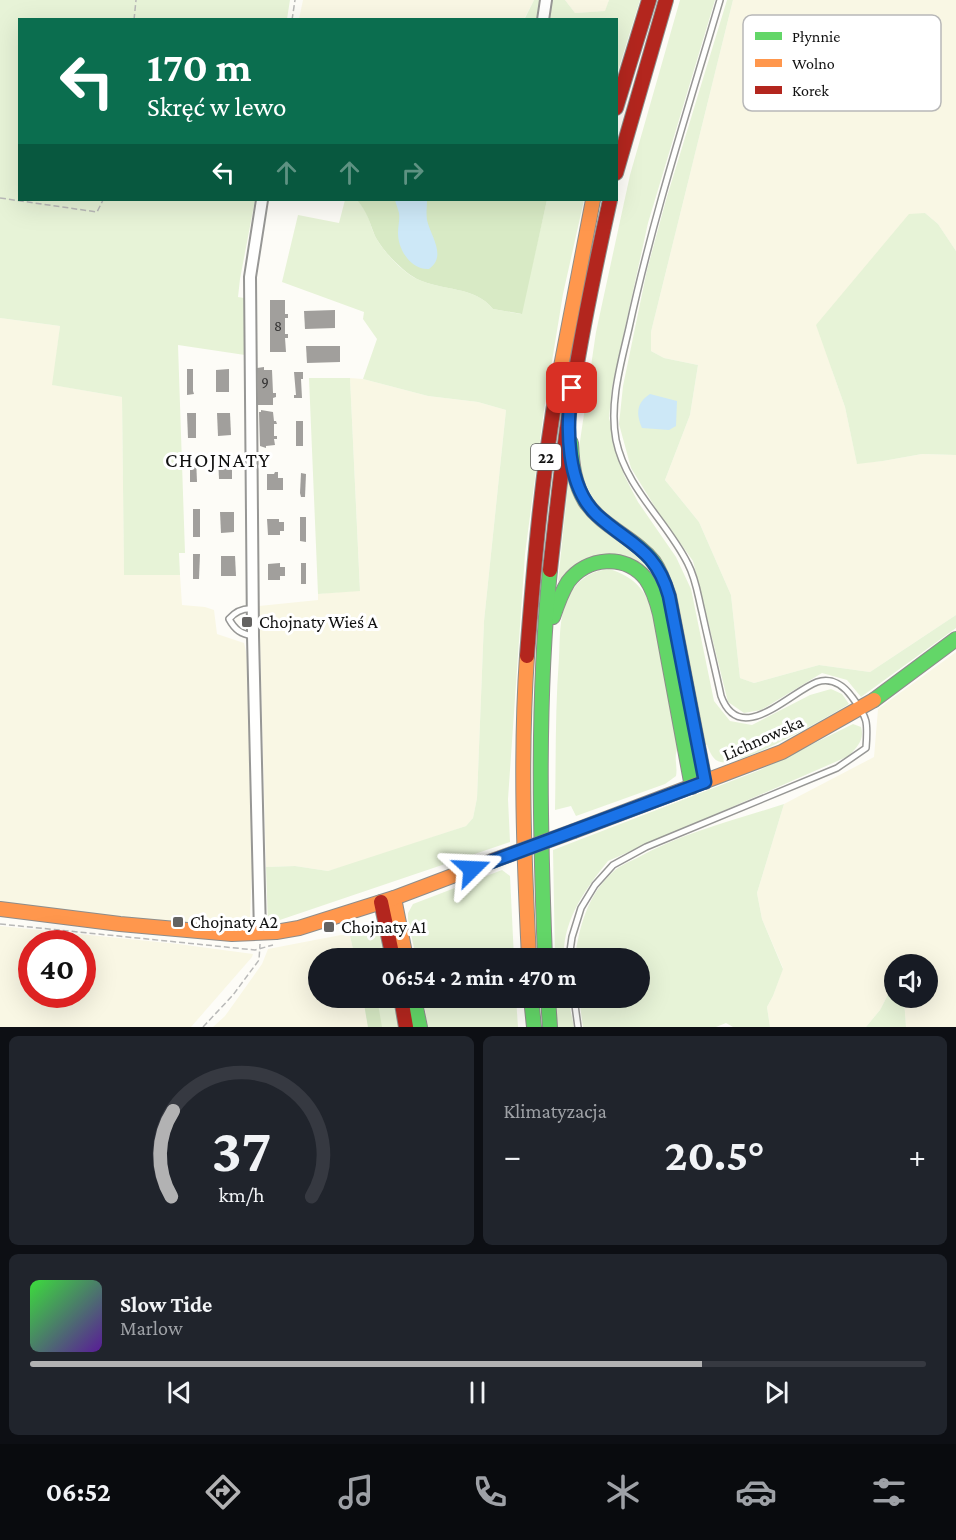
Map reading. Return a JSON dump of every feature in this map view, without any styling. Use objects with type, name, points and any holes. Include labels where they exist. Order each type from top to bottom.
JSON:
[{"type":"main road","points":[[618,101],[649,0]]},
{"type":"main road","points":[[618,166],[666,0]]},
{"type":"main road","name":"22","points":[[528,948],[523,764],[533,569],[555,390],[593,201]]},
{"type":"main road","name":"22","points":[[545,948],[540,803],[544,644],[555,515],[568,412],[587,306],[610,201]]},
{"type":"main road","points":[[568,412],[573,472],[582,495],[599,516],[645,552],[659,569],[664,581],[669,596],[705,782]]},
{"type":"main road","name":"22","points":[[544,644],[559,598],[567,583],[587,565],[614,561],[630,566],[642,575],[652,589],[660,614],[692,787]]},
{"type":"main road","name":"Lichnowska","points":[[0,909],[131,925],[232,933],[260,933],[299,928],[432,884],[782,752],[860,709],[899,683],[956,639]]},
{"type":"main road","points":[[388,900],[392,948]]},
{"type":"main road","points":[[388,900],[403,948]]},
{"type":"main road","points":[[403,1008],[406,1027]]},
{"type":"main road","points":[[416,1008],[420,1027]]},
{"type":"main road","points":[[532,1008],[534,1027]]},
{"type":"main road","points":[[549,1008],[550,1027]]},
{"type":"street","points":[[543,18],[546,0]]},
{"type":"street","points":[[260,933],[253,636],[250,276],[262,201]]},
{"type":"lane","points":[[570,948],[580,908],[595,885],[614,865],[657,842],[837,768],[866,748],[868,723],[841,685],[825,681],[816,683],[787,701],[754,717],[739,716],[726,708],[721,696],[693,575],[683,556],[633,482],[616,438],[615,403],[618,380],[637,289],[720,0]]},
{"type":"lane","points":[[253,609],[234,612],[229,619],[235,629],[253,636]]},
{"type":"lane","points":[[575,1008],[578,1027]]},
{"type":"path","points":[[134,18],[136,0]]},
{"type":"path","points":[[292,18],[295,0]]},
{"type":"path","points":[[0,198],[18,201]]},
{"type":"path","points":[[21,201],[97,212],[102,201]]},
{"type":"path","points":[[0,924],[255,951],[276,943]]},
{"type":"path","points":[[203,1027],[233,995],[259,960],[260,933]]},
{"type":"shaded area","points":[[303,0],[534,0],[525,18],[299,18]]},
{"type":"shaded area","points":[[565,0],[609,0],[606,11],[575,13]]},
{"type":"shaded area","points":[[733,0],[956,0],[956,251],[938,224],[925,213],[832,370],[845,407],[857,463],[922,454],[956,455],[956,615],[870,672],[819,665],[754,683],[740,678],[731,595],[699,522],[665,480],[690,415],[698,365],[664,358],[651,351],[651,332]]},
{"type":"shaded area","points":[[0,318],[60,326],[53,385],[122,397],[124,575],[180,575],[182,605],[214,610],[217,634],[244,643],[248,660],[252,868],[250,918],[246,927],[104,916],[0,902]]},
{"type":"shaded area","points":[[350,378],[363,379],[428,396],[478,402],[506,410],[484,621],[477,798],[473,818],[466,826],[360,862],[328,871],[295,866],[266,867],[259,606],[318,600],[318,594],[360,590]]},
{"type":"shaded area","points":[[956,652],[956,1027],[906,1027],[905,1008],[938,1008],[938,954],[884,954],[884,1002],[866,1027],[770,1027],[767,1007],[783,968],[762,919],[757,893],[784,804],[874,757],[878,709]]},
{"type":"shaded area","points":[[0,926],[40,930],[18,930],[18,1008],[96,1008],[96,936],[253,954],[191,1027],[0,1027]]},
{"type":"shaded area","points":[[346,934],[350,936],[353,948],[308,948],[308,1008],[365,1008],[368,1027],[213,1027],[225,1016],[262,964],[268,949]]},
{"type":"green space","points":[[0,0],[290,0],[287,18],[18,18],[18,201],[255,201],[238,297],[244,298],[245,355],[178,345],[185,553],[179,553],[180,575],[124,575],[122,397],[52,385],[60,326],[0,318]]},
{"type":"green space","points":[[534,0],[565,0],[575,13],[605,11],[609,0],[640,0],[618,71],[618,18],[525,18]]},
{"type":"green space","points":[[680,0],[715,0],[648,223],[612,387],[609,418],[624,475],[638,502],[676,557],[691,589],[714,701],[730,721],[752,725],[810,695],[831,689],[842,694],[849,704],[766,749],[732,761],[721,762],[714,758],[707,745],[702,744],[676,597],[595,504],[583,478],[579,448],[596,332],[630,175]]},
{"type":"green space","points":[[727,0],[733,0],[651,332],[651,351],[664,358],[698,365],[690,415],[665,480],[699,522],[731,595],[740,678],[754,683],[819,665],[870,672],[956,615],[956,628],[861,697],[847,680],[822,673],[761,710],[744,713],[728,702],[693,561],[658,512],[631,468],[619,424],[623,386],[647,270]]},
{"type":"green space","points":[[345,201],[358,201],[367,213],[375,236],[383,248],[411,276],[427,283],[477,296],[493,309],[521,314],[547,201],[584,201],[563,294],[544,410],[525,554],[508,799],[510,842],[268,924],[266,867],[295,866],[328,871],[466,826],[473,818],[477,798],[484,621],[506,410],[478,402],[428,396],[363,379],[377,339],[363,319],[364,312],[282,282],[298,215],[339,223]]},
{"type":"green space","points":[[358,201],[547,201],[522,314],[493,309],[477,296],[427,283],[411,276],[383,248],[375,236],[366,213]]},
{"type":"green space","points":[[925,213],[938,224],[956,251],[956,455],[922,454],[857,464],[845,407],[816,325],[909,214]]},
{"type":"green space","points":[[309,378],[350,378],[360,591],[318,594]]},
{"type":"green space","points":[[569,474],[646,559],[656,585],[598,555],[578,563],[558,582]]},
{"type":"green space","points":[[609,569],[631,579],[646,596],[652,611],[678,748],[676,776],[665,784],[576,816],[571,806],[555,810],[561,621],[567,600],[579,582],[595,572]]},
{"type":"green space","points":[[853,724],[861,727],[860,743],[849,756],[608,861],[577,906],[571,918],[564,948],[555,948],[553,850],[760,770]]},
{"type":"green space","points":[[784,804],[757,893],[762,919],[783,969],[767,1007],[770,1027],[733,1027],[726,1023],[716,1027],[583,1027],[580,1008],[650,1008],[650,948],[577,948],[586,912],[597,890],[621,866],[672,841]]},
{"type":"green space","points":[[502,870],[510,876],[514,948],[414,948],[408,919],[408,913],[413,904]]},
{"type":"green space","points":[[360,926],[374,926],[384,940],[385,948],[353,948],[350,936]]},
{"type":"green space","points":[[884,1002],[884,1008],[905,1008],[906,1027],[866,1027]]},
{"type":"green space","points":[[365,1008],[397,1008],[400,1027],[368,1027]]},
{"type":"green space","points":[[365,1008],[379,1008],[382,1027],[368,1027]]},
{"type":"green space","points":[[425,1008],[517,1008],[518,1027],[428,1027]]},
{"type":"green space","points":[[556,1008],[570,1008],[574,1027],[557,1027]]},
{"type":"water","points":[[395,201],[427,201],[427,220],[437,252],[437,258],[429,269],[411,263],[403,252],[398,233],[399,216]]},
{"type":"water","points":[[650,394],[677,401],[676,426],[669,430],[642,428],[638,409],[645,397]]},
{"type":"building","points":[[270,300],[285,300],[285,314],[288,314],[288,318],[285,318],[285,334],[288,334],[288,338],[285,338],[286,352],[270,352]]},
{"type":"building","points":[[335,310],[335,328],[305,329],[304,311]]},
{"type":"building","points":[[306,346],[340,346],[340,362],[307,363]]},
{"type":"building","points":[[264,367],[264,370],[272,370],[273,393],[276,393],[273,405],[258,405],[257,368]]},
{"type":"building","points":[[187,369],[193,369],[194,394],[187,395]]},
{"type":"building","points":[[229,369],[229,392],[216,392],[216,370]]},
{"type":"building","points":[[294,372],[303,372],[302,398],[294,398],[296,395]]},
{"type":"building","points":[[261,410],[273,412],[274,421],[277,424],[274,424],[274,436],[277,436],[277,439],[274,439],[275,445],[266,446],[266,448],[260,446],[259,412]]},
{"type":"building","points":[[187,413],[196,413],[196,438],[188,438]]},
{"type":"building","points":[[217,413],[230,413],[231,435],[218,436]]},
{"type":"building","points":[[296,421],[303,421],[303,446],[296,446]]},
{"type":"building","points":[[218,457],[232,457],[232,479],[219,479]]},
{"type":"building","points":[[190,458],[196,458],[197,482],[190,482]]},
{"type":"building","points":[[278,472],[278,478],[283,478],[283,490],[267,490],[267,474]]},
{"type":"building","points":[[301,473],[306,474],[305,497],[301,497],[300,493]]},
{"type":"building","points":[[193,509],[200,509],[200,537],[193,537]]},
{"type":"building","points":[[220,512],[234,512],[234,532],[221,533]]},
{"type":"building","points":[[300,517],[306,517],[306,542],[300,541]]},
{"type":"building","points":[[267,519],[279,519],[279,522],[284,522],[284,531],[280,531],[280,535],[268,535]]},
{"type":"building","points":[[193,554],[200,554],[199,579],[193,579]]},
{"type":"building","points":[[221,556],[235,556],[236,576],[221,576]]},
{"type":"building","points":[[280,563],[280,567],[285,567],[285,576],[280,576],[280,580],[268,580],[268,564]]},
{"type":"building","points":[[301,563],[306,563],[306,584],[301,584]]},
{"type":"traffic: fast","points":[[571,443],[576,480],[585,501],[600,518],[638,546],[654,562],[663,578],[669,596],[705,782]]},
{"type":"traffic: fast","points":[[553,617],[568,582],[585,567],[606,561],[617,562],[628,565],[646,579],[660,614],[692,787]]},
{"type":"traffic: fast","points":[[545,948],[541,715],[550,570]]},
{"type":"traffic: fast","points":[[874,700],[956,639]]},
{"type":"traffic: fast","points":[[416,1008],[420,1027]]},
{"type":"traffic: fast","points":[[532,1008],[534,1027]]},
{"type":"traffic: fast","points":[[549,1008],[550,1027]]},
{"type":"traffic: slow","points":[[558,382],[593,201]]},
{"type":"traffic: slow","points":[[527,656],[523,769],[529,948]]},
{"type":"traffic: slow","points":[[574,831],[782,752],[874,700]]},
{"type":"traffic: slow","points":[[0,909],[120,924],[232,934],[276,932],[299,928],[394,898],[492,861]]},
{"type":"traffic: slow","points":[[394,898],[404,948]]},
{"type":"traffic: jam","points":[[618,101],[649,0]]},
{"type":"traffic: jam","points":[[618,166],[666,0]]},
{"type":"traffic: jam","points":[[550,570],[573,388],[610,201]]},
{"type":"traffic: jam","points":[[527,656],[539,519],[558,382]]},
{"type":"traffic: jam","points":[[492,861],[574,831]]},
{"type":"traffic: jam","points":[[381,902],[391,948]]},
{"type":"traffic: jam","points":[[403,1008],[406,1027]]},
{"type":"place","name":"Chojnaty Wieś A","points":[[247,622]]},
{"type":"place","name":"Chojnaty A2","points":[[178,922]]},
{"type":"place","name":"Chojnaty A1","points":[[329,927]]},
{"type":"district","name":"CHOJNATY","points":[[218,460]]},
{"type":"route","points":[[472,869],[705,782],[669,596],[662,575],[655,563],[640,547],[591,509],[578,489],[573,472],[568,412],[572,388]]}]
